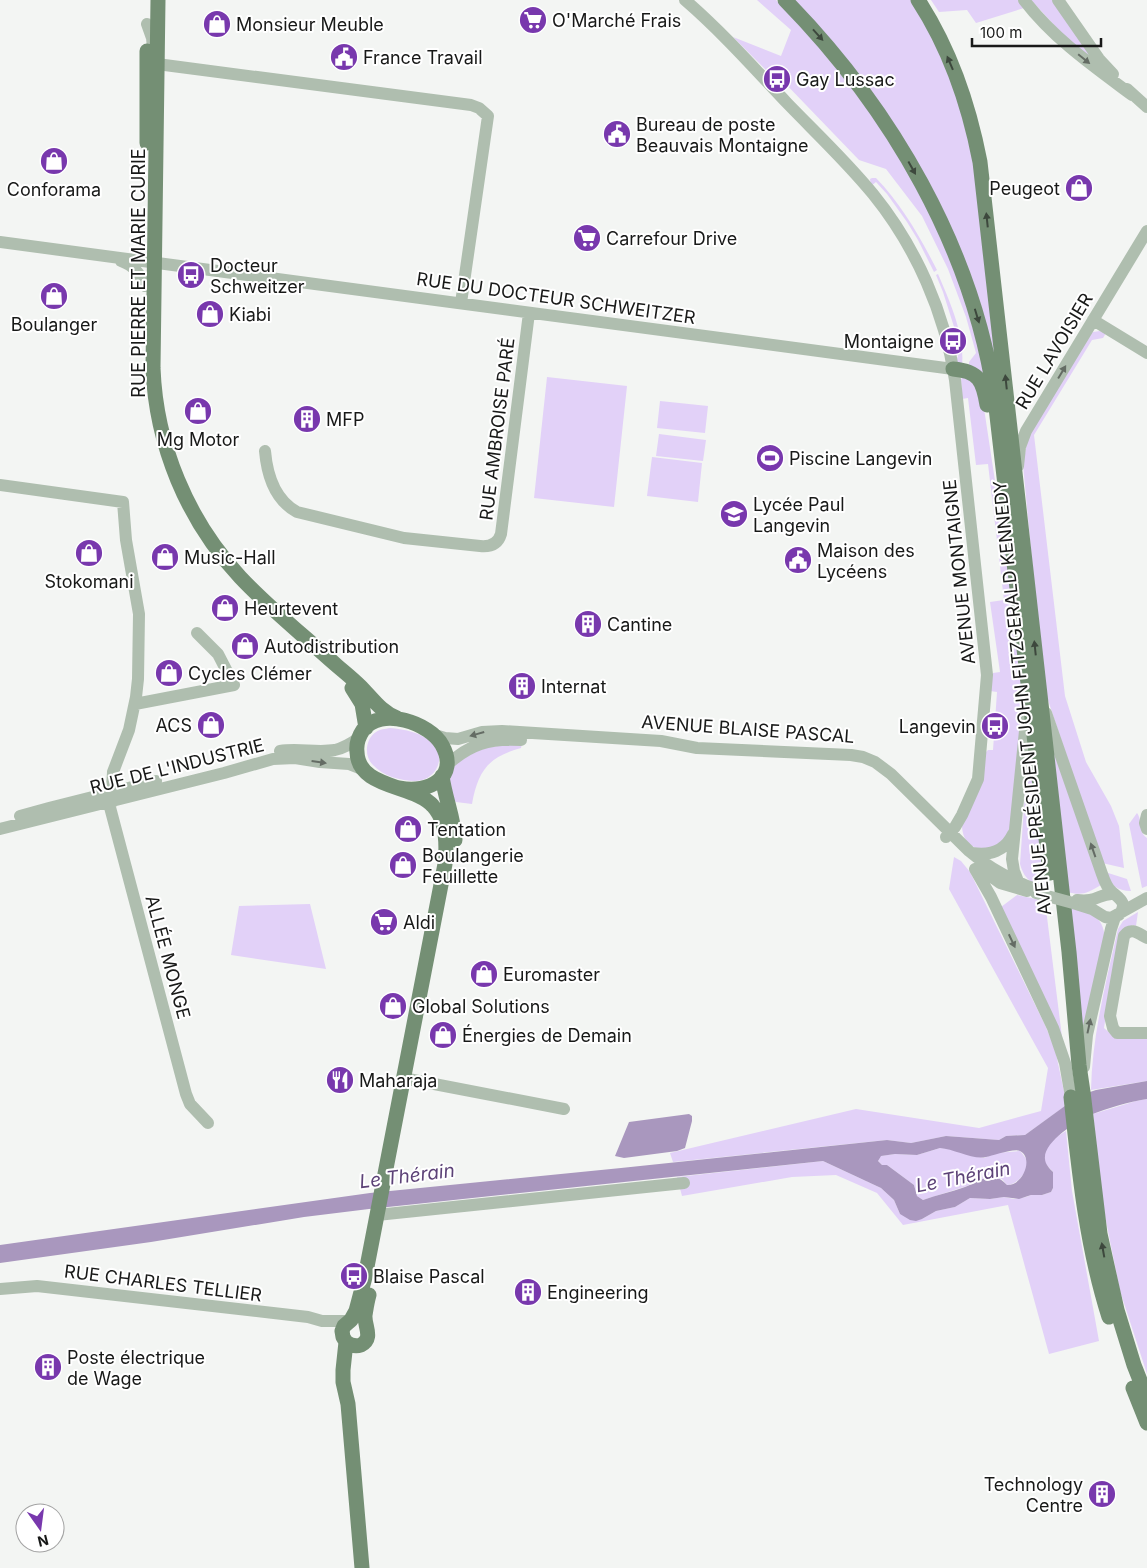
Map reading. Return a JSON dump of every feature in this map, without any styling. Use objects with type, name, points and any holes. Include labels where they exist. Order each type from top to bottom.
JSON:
[{"type":"main road","name":"RUE PIERRE ET MARIE CURIE","points":[[149,0],[147,24],[152,67]]},
{"type":"main road","name":"RUE PIERRE ET MARIE CURIE","points":[[158,0],[152,67],[150,262],[156,406],[169,458],[188,504],[214,546],[247,584],[353,680],[381,709],[402,720]]},
{"type":"main road","name":"AVENUE PRÉSIDENT JOHN FITZGERALD KENNEDY","points":[[785,0],[831,50],[880,116],[920,181],[950,243],[970,294],[988,356],[995,399],[1080,1124],[1109,1280],[1124,1332],[1147,1398]]},
{"type":"main road","name":"AVENUE PRÉSIDENT JOHN FITZGERALD KENNEDY","points":[[918,0],[937,33],[952,67],[968,110],[978,148],[1069,952],[1079,1065],[1076,1094]]},
{"type":"main road","name":"RUE PIERRE ET MARIE CURIE","points":[[150,262],[145,286],[145,355],[151,411],[155,434],[164,463],[184,511],[210,553],[234,584],[355,691],[362,704],[363,733]]},
{"type":"main road","points":[[953,369],[974,374],[984,388],[1001,489],[1009,521]]},
{"type":"main road","name":"AVENUE BLAISE PASCAL","points":[[363,733],[374,722],[384,719],[402,720],[419,726],[435,735],[446,756],[444,771],[445,793],[453,822],[454,850],[444,915],[407,1079]]},
{"type":"main road","points":[[363,733],[357,745],[357,755],[359,763],[364,770]]},
{"type":"main road","name":"AVENUE BLAISE PASCAL","points":[[362,1568],[348,1404],[343,1376],[350,1342],[343,1329],[355,1322],[366,1308],[381,1212],[407,1079],[446,851],[442,822],[436,809],[424,798],[382,782],[364,770]]},
{"type":"main road","name":"AVENUE BLAISE PASCAL","points":[[400,788],[410,790],[424,789],[436,784],[444,771]]},
{"type":"main road","name":"AVENUE PRÉSIDENT JOHN FITZGERALD KENNEDY","points":[[1080,1124],[1087,1222],[1094,1262],[1118,1347],[1147,1423]]},
{"type":"main road","name":"AVENUE BLAISE PASCAL","points":[[350,1342],[365,1342],[368,1336],[368,1329],[355,1322]]},
{"type":"street","name":"AVENUE MONTAIGNE","points":[[686,0],[853,171],[883,207],[909,246],[926,281],[941,322],[953,369],[987,675],[979,775],[962,814],[948,835]]},
{"type":"street","points":[[1024,0],[1042,22],[1063,42],[1147,107]]},
{"type":"street","points":[[1058,0],[1100,59],[1132,95]]},
{"type":"street","points":[[152,67],[471,105],[483,111],[488,116],[460,303]]},
{"type":"street","name":"RUE LAVOISIER","points":[[1018,497],[1019,455],[1024,436],[1147,231]]},
{"type":"street","points":[[0,242],[102,256],[130,265],[140,274],[145,286]]},
{"type":"street","name":"RUE DU DOCTEUR SCHWEITZER","points":[[102,256],[953,369]]},
{"type":"street","name":"RUE AMBROISE PARÉ","points":[[265,451],[268,472],[275,487],[286,504],[297,512],[404,538],[480,546],[492,545],[498,541],[501,534],[529,313]]},
{"type":"street","points":[[1093,320],[1147,353]]},
{"type":"street","points":[[0,485],[123,502],[126,540],[138,604],[138,686],[129,730],[113,772],[111,797]]},
{"type":"street","points":[[135,704],[234,685],[221,658],[197,633]]},
{"type":"street","points":[[1025,886],[1013,868],[1012,859],[1027,711],[1027,679]]},
{"type":"street","points":[[1041,696],[1102,874],[1111,896],[1123,907],[1111,929],[1076,1094]]},
{"type":"street","name":"AVENUE BLAISE PASCAL","points":[[435,735],[458,739],[482,732],[502,731],[661,741],[705,748],[813,752],[857,756],[875,762],[891,774],[948,835]]},
{"type":"street","name":"RUE DE L'INDUSTRIE","points":[[0,829],[279,751],[336,749],[363,733]]},
{"type":"street","name":"AVENUE BLAISE PASCAL","points":[[444,771],[457,756],[472,747],[508,740],[855,763],[869,768],[887,780],[998,882]]},
{"type":"street","name":"RUE DE L'INDUSTRIE","points":[[0,823],[43,809],[224,773],[278,758],[349,764],[364,770]]},
{"type":"street","name":"ALLÉE MONGE","points":[[111,797],[186,1094],[190,1104],[208,1123]]},
{"type":"street","points":[[1147,815],[1145,823],[1147,829]]},
{"type":"street","points":[[1015,829],[1010,840],[1001,849],[990,854],[970,856],[1057,1038],[1076,1094]]},
{"type":"street","name":"AVENUE BLAISE PASCAL","points":[[970,856],[1025,886],[1092,908],[1102,915]]},
{"type":"street","points":[[991,897],[992,888],[998,882],[1007,878],[1025,886]]},
{"type":"street","points":[[1111,896],[1098,906],[1102,915],[1107,918],[1117,916],[1147,896]]},
{"type":"street","name":"AVENUE BLAISE PASCAL","points":[[1073,901],[1088,901],[1111,896],[1133,898],[1147,896]]},
{"type":"street","points":[[1147,938],[1133,930],[1126,933],[1122,939],[1110,1016],[1115,1031],[1121,1034],[1147,1033]]},
{"type":"street","points":[[407,1079],[564,1110]]},
{"type":"street","points":[[381,1212],[684,1182]]},
{"type":"street","name":"RUE CHARLES TELLIER","points":[[0,1290],[37,1286],[308,1317],[322,1321],[355,1322]]},
{"type":"street","name":"RUE CHARLES TELLIER","points":[[322,1321],[350,1342]]},
{"type":"shaded area","points":[[757,0],[776,0],[811,35],[885,132],[929,211],[958,277],[986,374],[969,368],[969,362],[976,353],[966,317],[948,269],[922,216],[886,169],[859,160],[780,78],[766,70],[733,37],[781,56],[791,30]]},
{"type":"shaded area","points":[[793,0],[911,0],[932,37],[959,100],[975,163],[999,370],[946,220]]},
{"type":"shaded area","points":[[931,0],[1018,0],[1024,8],[976,23],[967,10],[939,12]]},
{"type":"shaded area","points":[[1031,0],[1053,0],[1092,55],[1089,58],[1069,41]]},
{"type":"shaded area","points":[[876,178],[902,210],[937,270],[934,272],[918,240],[887,194],[876,182],[871,186],[870,179]]},
{"type":"shaded area","points":[[938,274],[952,307],[959,331],[962,366],[956,362],[958,357],[952,331],[955,330],[936,275]]},
{"type":"shaded area","points":[[1100,331],[1106,333],[1103,338],[1092,340],[1034,435],[1065,696],[1086,762],[1111,806],[1119,826],[1124,868],[1102,863],[1044,688],[1023,465],[1028,436],[1089,335]]},
{"type":"shaded area","points":[[964,376],[981,390],[1013,599],[1024,704],[1012,823],[1003,843],[991,848],[976,848],[972,846],[966,840],[962,830],[985,753],[988,750],[993,750],[997,692],[990,691],[993,673],[1000,672],[990,602],[1004,600],[988,464],[976,465],[968,398],[962,399],[961,379]]},
{"type":"shaded area","points":[[547,377],[627,386],[614,507],[534,498]]},
{"type":"shaded area","points":[[660,401],[708,406],[705,433],[657,428]]},
{"type":"shaded area","points":[[659,434],[706,440],[703,461],[656,456]]},
{"type":"shaded area","points":[[652,457],[702,463],[698,502],[647,496]]},
{"type":"shaded area","points":[[390,728],[419,734],[433,744],[439,756],[439,762],[433,773],[422,780],[404,780],[387,775],[370,762],[367,748],[372,735],[383,729]]},
{"type":"shaded area","points":[[1029,736],[1045,886],[1028,880],[1020,864]]},
{"type":"shaded area","points":[[522,743],[521,748],[500,756],[486,767],[474,792],[472,804],[456,802],[452,798],[448,781],[456,763],[481,748]]},
{"type":"shaded area","points":[[1053,744],[1101,885],[1085,893],[1067,892]]},
{"type":"shaded area","points":[[1137,813],[1142,833],[1147,838],[1147,886],[1142,888],[1129,824]]},
{"type":"shaded area","points":[[954,857],[961,861],[970,872],[1045,1025],[1055,1049],[1066,1101],[1064,1107],[1025,1135],[1006,1136],[999,1140],[946,1136],[911,1143],[887,1140],[673,1162],[670,1153],[856,1109],[979,1128],[1041,1111],[1048,1068],[949,889]]},
{"type":"shaded area","points":[[1105,872],[1127,879],[1131,891],[1122,890],[1115,886]]},
{"type":"shaded area","points":[[1017,895],[1045,901],[1062,1037],[1001,907]]},
{"type":"shaded area","points":[[310,904],[326,969],[231,955],[239,906]]},
{"type":"shaded area","points":[[1071,908],[1094,916],[1102,924],[1105,938],[1083,1041]]},
{"type":"shaded area","points":[[1138,912],[1136,926],[1132,925],[1112,977],[1104,1028],[1112,1035],[1147,1039],[1147,1081],[1091,1090],[1097,1029],[1118,929],[1123,921]]},
{"type":"shaded area","points":[[1147,1081],[1147,1099],[1090,1115],[1077,1122],[1055,1139],[1049,1146],[1045,1159],[1053,1172],[1053,1188],[1051,1192],[1019,1199],[1004,1197],[990,1199],[970,1198],[955,1207],[936,1211],[916,1221],[900,1214],[894,1200],[881,1188],[823,1161],[304,1217],[151,1242],[0,1263],[0,1245],[370,1193],[887,1140],[911,1143],[946,1136],[999,1140],[1006,1136],[1025,1135],[1069,1103],[1096,1090]],"holes":[[[940,1148],[981,1158],[1017,1150],[1026,1159],[1025,1171],[1022,1177],[1013,1184],[1007,1185],[1002,1180],[991,1177],[923,1200],[917,1196],[914,1185],[887,1165],[882,1165],[878,1161],[881,1156],[895,1154],[917,1155]]]},
{"type":"shaded area","points":[[1147,1099],[1147,1374],[1120,1291],[1103,1206],[1093,1114]]},
{"type":"shaded area","points":[[689,1114],[692,1116],[692,1121],[685,1148],[677,1151],[624,1158],[615,1156],[629,1122]]},
{"type":"shaded area","points":[[1066,1131],[1072,1191],[1099,1341],[1049,1354],[1008,1205],[903,1225],[877,1193],[836,1175],[792,1177],[682,1196],[677,1177],[823,1161],[881,1188],[894,1200],[900,1214],[922,1219],[936,1211],[955,1207],[970,1198],[990,1199],[1004,1197],[1014,1199],[1051,1192],[1053,1188],[1053,1172],[1045,1163],[1045,1152],[1053,1140]]},
{"type":"shaded area","points":[[940,1148],[954,1149],[984,1158],[996,1153],[1020,1151],[1027,1165],[1022,1177],[1015,1183],[1007,1185],[1002,1179],[978,1180],[967,1186],[923,1200],[917,1196],[914,1185],[887,1165],[882,1165],[878,1161],[880,1156],[895,1154],[917,1155]]},
{"type":"place","name":"O'Marché Frais","points":[[533,20]]},
{"type":"place","name":"Monsieur Meuble","points":[[217,24]]},
{"type":"place","name":"France Travail","points":[[344,57]]},
{"type":"place","name":"Gay Lussac","points":[[777,79]]},
{"type":"place","name":"Bureau de poste Beauvais Montaigne","points":[[617,134]]},
{"type":"place","name":"Conforama","points":[[54,161]]},
{"type":"place","name":"Peugeot","points":[[1079,188]]},
{"type":"place","name":"Carrefour Drive","points":[[587,238]]},
{"type":"place","name":"Docteur Schweitzer","points":[[191,275]]},
{"type":"place","name":"Boulanger","points":[[54,296]]},
{"type":"place","name":"Kiabi","points":[[210,314]]},
{"type":"place","name":"Montaigne","points":[[953,341]]},
{"type":"place","name":"Mg Motor","points":[[198,411]]},
{"type":"place","name":"MFP","points":[[307,419]]},
{"type":"place","name":"Piscine Langevin","points":[[770,458]]},
{"type":"place","name":"Lycée Paul Langevin","points":[[734,514]]},
{"type":"place","name":"Stokomani","points":[[89,553]]},
{"type":"place","name":"Music-Hall","points":[[165,557]]},
{"type":"place","name":"Maison des Lycéens","points":[[798,560]]},
{"type":"place","name":"Heurtevent","points":[[225,608]]},
{"type":"place","name":"Cantine","points":[[588,624]]},
{"type":"place","name":"Autodistribution","points":[[245,646]]},
{"type":"place","name":"Cycles Clémer","points":[[169,673]]},
{"type":"place","name":"Internat","points":[[522,686]]},
{"type":"place","name":"ACS","points":[[211,725]]},
{"type":"place","name":"Langevin","points":[[995,726]]},
{"type":"place","name":"Tentation","points":[[408,829]]},
{"type":"place","name":"Boulangerie Feuillette","points":[[403,865]]},
{"type":"place","name":"Aldi","points":[[384,922]]},
{"type":"place","name":"Euromaster","points":[[484,974]]},
{"type":"place","name":"Global Solutions","points":[[393,1006]]},
{"type":"place","name":"Énergies de Demain","points":[[443,1035]]},
{"type":"place","name":"Maharaja","points":[[340,1080]]},
{"type":"place","name":"Blaise Pascal","points":[[354,1276]]},
{"type":"place","name":"Engineering","points":[[528,1292]]},
{"type":"place","name":"Poste électrique de Wage","points":[[48,1367]]},
{"type":"place","name":"Technology Centre","points":[[1102,1494]]},
{"type":"water label","name":"Le Thérain","points":[[407,1176]]},
{"type":"water label","name":"Le Thérain","points":[[963,1177]]}]
